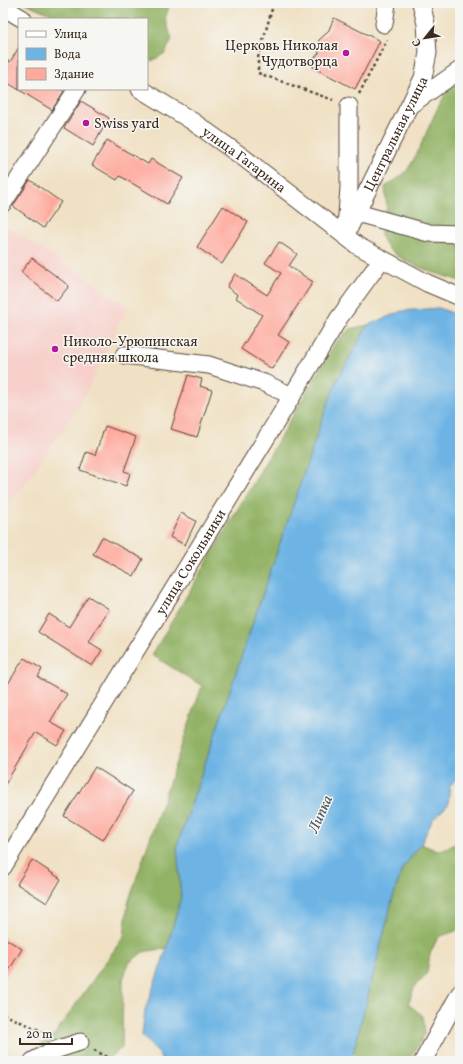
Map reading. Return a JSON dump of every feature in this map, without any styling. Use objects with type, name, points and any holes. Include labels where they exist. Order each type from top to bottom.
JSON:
[{"type":"street","points":[[384,24],[387,3]]},
{"type":"street","name":"Центральная улица","points":[[345,236],[424,78],[428,53],[426,24],[421,3]]},
{"type":"street","points":[[3,7],[22,18]]},
{"type":"street","points":[[411,105],[460,70]]},
{"type":"street","points":[[3,203],[76,90]]},
{"type":"street","name":"улица Гагарина","points":[[142,90],[192,121],[244,158],[358,246],[427,283],[460,298]]},
{"type":"street","points":[[345,236],[349,187],[349,106]]},
{"type":"street","points":[[357,213],[428,233],[460,234]]},
{"type":"street","name":"улица Сокольники","points":[[3,867],[339,318],[382,259]]},
{"type":"street","points":[[124,355],[209,366],[264,383],[292,396]]},
{"type":"street","points":[[423,1061],[460,993]]},
{"type":"street","points":[[33,1061],[52,1051],[80,1042]]},
{"type":"path","points":[[272,3],[272,9],[258,58],[258,73],[349,106],[354,103],[387,39],[387,30],[384,24]]},
{"type":"path","points":[[3,1014],[45,1034],[52,1035]]},
{"type":"path","points":[[80,1042],[115,1061]]},
{"type":"shaded area","name":"Николо-Урюпинская средняя школа","points":[[8,227],[128,306],[86,393],[27,482],[3,510],[3,229]]},
{"type":"green space","points":[[25,3],[170,3],[165,19],[172,39],[165,53],[152,61],[148,59],[148,18],[60,18]]},
{"type":"green space","points":[[460,81],[460,281],[427,270],[402,259],[392,252],[385,244],[381,232],[386,214],[385,187],[405,173],[413,161],[445,95]]},
{"type":"green space","points":[[368,325],[338,378],[322,420],[177,846],[181,897],[167,948],[143,952],[129,963],[123,979],[122,1048],[105,1061],[43,1061],[40,1045],[55,1034],[124,936],[128,903],[202,686],[152,655],[336,342],[350,329]]},
{"type":"green space","points":[[460,842],[460,926],[456,931],[438,937],[430,954],[427,973],[415,986],[408,1004],[423,1016],[425,1034],[408,1061],[368,1061],[353,1054],[392,901],[402,869],[421,844],[438,851]]},
{"type":"water","name":"Липка","points":[[439,308],[460,316],[460,774],[450,786],[448,805],[433,819],[421,844],[402,869],[392,901],[353,1054],[344,1061],[162,1061],[159,1054],[142,1036],[145,1010],[167,948],[181,897],[177,846],[322,420],[338,378],[368,325],[402,311]]},
{"type":"building","name":"Церковь Николая Чудотворца","points":[[334,18],[380,41],[355,89],[312,66],[312,61],[319,53],[319,40],[328,32]]},
{"type":"building","points":[[18,49],[18,89],[3,80],[3,58],[10,62]]},
{"type":"building","points":[[19,90],[62,90],[64,91],[52,110]]},
{"type":"building","name":"Swiss yard","points":[[81,101],[109,118],[93,146],[64,128]]},
{"type":"building","points":[[107,140],[148,164],[151,159],[183,178],[167,204],[120,176],[117,180],[92,165]]},
{"type":"building","points":[[30,180],[61,202],[43,228],[13,206]]},
{"type":"building","points":[[223,206],[248,222],[222,264],[197,247]]},
{"type":"building","points":[[279,242],[297,254],[289,266],[313,282],[278,335],[289,342],[272,369],[241,349],[262,315],[236,298],[238,295],[227,287],[235,274],[267,295],[281,273],[265,263]]},
{"type":"building","points":[[32,258],[69,286],[57,301],[21,272]]},
{"type":"building","points":[[188,375],[202,379],[200,386],[212,390],[197,437],[171,429]]},
{"type":"building","points":[[105,426],[136,437],[124,471],[130,473],[126,486],[80,470],[86,452],[95,455]]},
{"type":"building","points":[[181,513],[196,521],[185,545],[170,537]]},
{"type":"building","points":[[102,537],[143,559],[134,576],[93,554]]},
{"type":"building","points":[[88,596],[109,609],[89,642],[102,650],[92,666],[38,632],[49,614],[69,627]]},
{"type":"building","points":[[24,658],[42,669],[38,677],[67,694],[50,722],[66,731],[57,745],[36,732],[3,788],[3,692]]},
{"type":"building","points":[[95,767],[133,791],[103,840],[64,816]]},
{"type":"building","points":[[32,860],[61,879],[47,903],[17,884]]},
{"type":"building","points":[[3,937],[22,949],[3,980]]},
{"type":"place","name":"Церковь Николая Чудотворца","points":[[346,53]]},
{"type":"place","name":"Swiss yard","points":[[86,123]]},
{"type":"place","name":"Николо-Урюпинская средняя школа","points":[[55,349]]}]
